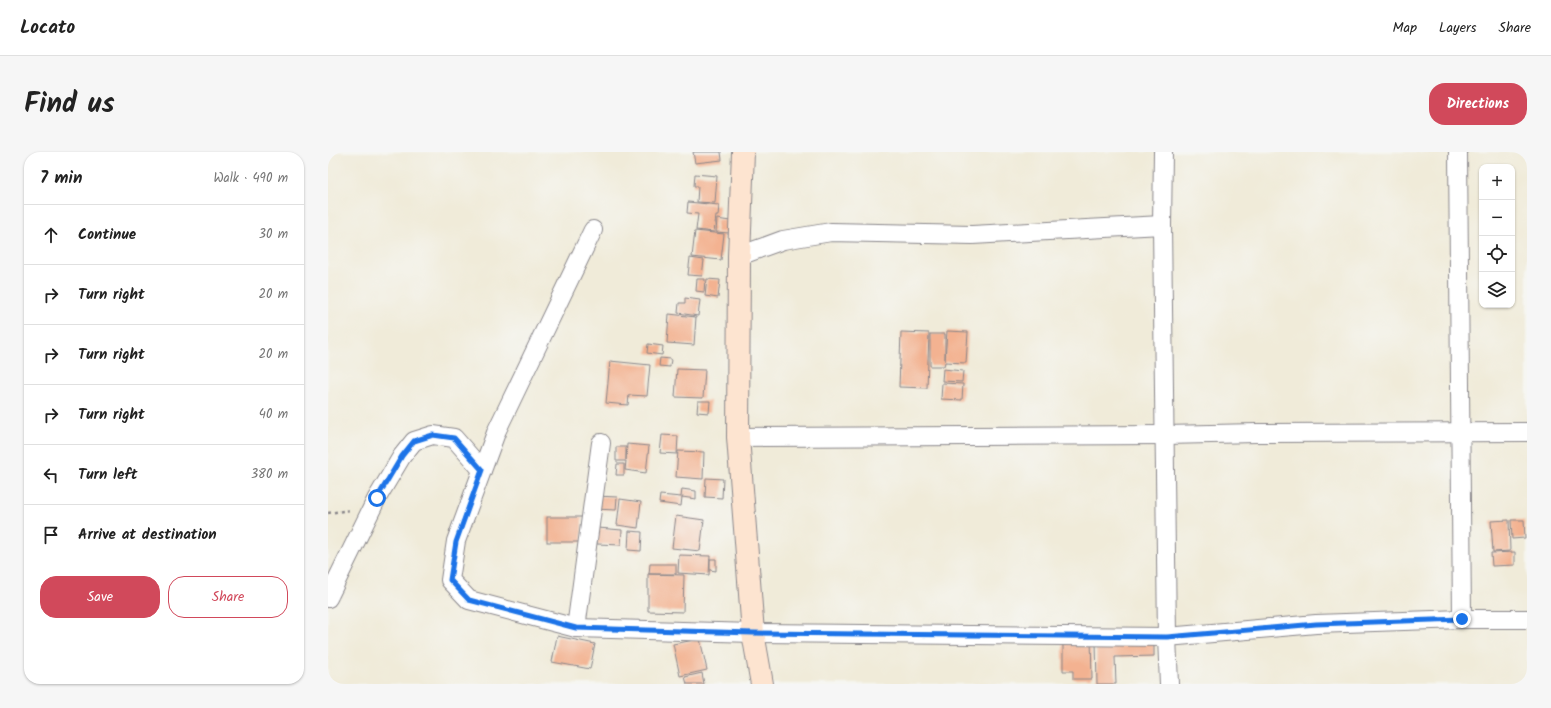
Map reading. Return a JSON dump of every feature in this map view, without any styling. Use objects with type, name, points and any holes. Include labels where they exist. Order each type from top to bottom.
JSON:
[{"type":"street","points":[[742,152],[739,256],[738,437],[753,633],[762,684]]},
{"type":"street","points":[[1163,152],[1162,225],[1167,637],[1169,684]]},
{"type":"street","points":[[1458,152],[1459,432],[1462,619]]},
{"type":"street","points":[[739,256],[783,240],[831,232],[972,235],[1162,225]]},
{"type":"street","points":[[593,230],[497,430],[456,542],[450,580],[469,600],[576,628],[753,633],[1167,637],[1316,624],[1462,619],[1527,619]]},
{"type":"street","points":[[738,437],[1527,432]]},
{"type":"street","points":[[328,598],[377,498],[402,456],[414,441],[433,435],[454,438],[482,470]]},
{"type":"street","points":[[576,628],[601,443]]},
{"type":"building","points":[[693,152],[721,152],[722,160],[695,163]]},
{"type":"building","points":[[695,174],[717,176],[715,203],[697,202],[698,186],[694,186]]},
{"type":"building","points":[[688,202],[719,205],[714,232],[696,230],[698,214],[687,213]]},
{"type":"building","points":[[717,219],[730,221],[729,233],[716,232]]},
{"type":"building","points":[[695,231],[724,234],[721,260],[692,257]]},
{"type":"building","points":[[690,258],[704,260],[702,276],[688,275]]},
{"type":"building","points":[[697,279],[705,279],[704,292],[696,291]]},
{"type":"building","points":[[707,279],[720,280],[718,298],[705,296]]},
{"type":"building","points":[[685,298],[700,300],[698,316],[678,313],[679,303],[685,303]]},
{"type":"building","points":[[669,314],[696,317],[694,345],[667,343]]},
{"type":"building","points":[[947,331],[968,332],[966,363],[945,362],[944,366],[930,366],[930,334],[945,334],[945,361]]},
{"type":"building","points":[[901,332],[929,333],[927,388],[899,387]]},
{"type":"building","points":[[648,344],[663,346],[662,355],[647,353]]},
{"type":"building","points":[[660,358],[671,359],[670,367],[659,366]]},
{"type":"building","points":[[610,361],[650,365],[647,396],[629,395],[628,405],[606,403]]},
{"type":"building","points":[[677,369],[705,370],[703,398],[675,397]]},
{"type":"building","points":[[943,369],[963,371],[962,382],[942,381]]},
{"type":"building","points":[[942,383],[963,384],[962,400],[941,399]]},
{"type":"building","points":[[698,401],[710,401],[709,413],[697,412]]},
{"type":"building","points":[[662,435],[678,436],[677,454],[660,453]]},
{"type":"building","points":[[627,444],[649,446],[646,473],[625,470],[626,461],[616,461],[616,447],[626,447],[626,460]]},
{"type":"building","points":[[678,451],[704,452],[703,479],[676,477]]},
{"type":"building","points":[[617,464],[624,464],[624,475],[616,475]]},
{"type":"building","points":[[706,478],[723,479],[722,498],[705,497]]},
{"type":"building","points":[[682,489],[696,491],[696,499],[682,497],[681,506],[659,503],[660,495],[681,497]]},
{"type":"building","points":[[596,496],[617,497],[616,510],[595,509]]},
{"type":"building","points":[[620,499],[641,502],[638,528],[617,525]]},
{"type":"building","points":[[676,516],[704,520],[700,551],[672,548]]},
{"type":"building","points":[[547,517],[582,517],[582,542],[547,542]]},
{"type":"building","points":[[1509,520],[1510,551],[1493,552],[1491,521]]},
{"type":"building","points":[[1511,520],[1524,520],[1525,538],[1512,539]]},
{"type":"building","points":[[598,528],[622,530],[621,545],[597,544]]},
{"type":"building","points":[[629,531],[642,532],[641,551],[628,550]]},
{"type":"building","points":[[1515,552],[1515,565],[1492,566],[1491,553]]},
{"type":"building","points":[[679,555],[710,556],[709,575],[678,573]]},
{"type":"building","points":[[710,559],[716,559],[716,571],[710,570]]},
{"type":"building","points":[[650,564],[676,564],[676,574],[649,574]]},
{"type":"building","points":[[648,574],[684,575],[683,612],[648,611]]},
{"type":"building","points":[[557,636],[595,644],[590,669],[552,662]]},
{"type":"building","points":[[1091,638],[1092,679],[1073,679],[1073,671],[1063,671],[1063,642]]},
{"type":"building","points":[[700,639],[707,670],[680,676],[673,644]]},
{"type":"building","points":[[1154,640],[1154,656],[1115,657],[1116,684],[1097,684],[1096,642]]},
{"type":"building","points":[[702,673],[704,684],[687,684],[685,677]]},
{"type":"route","points":[[377,498],[402,456],[414,441],[433,435],[454,438],[482,470],[456,542],[450,580],[469,600],[576,628],[753,633],[1167,637],[1316,624],[1462,619]]}]
